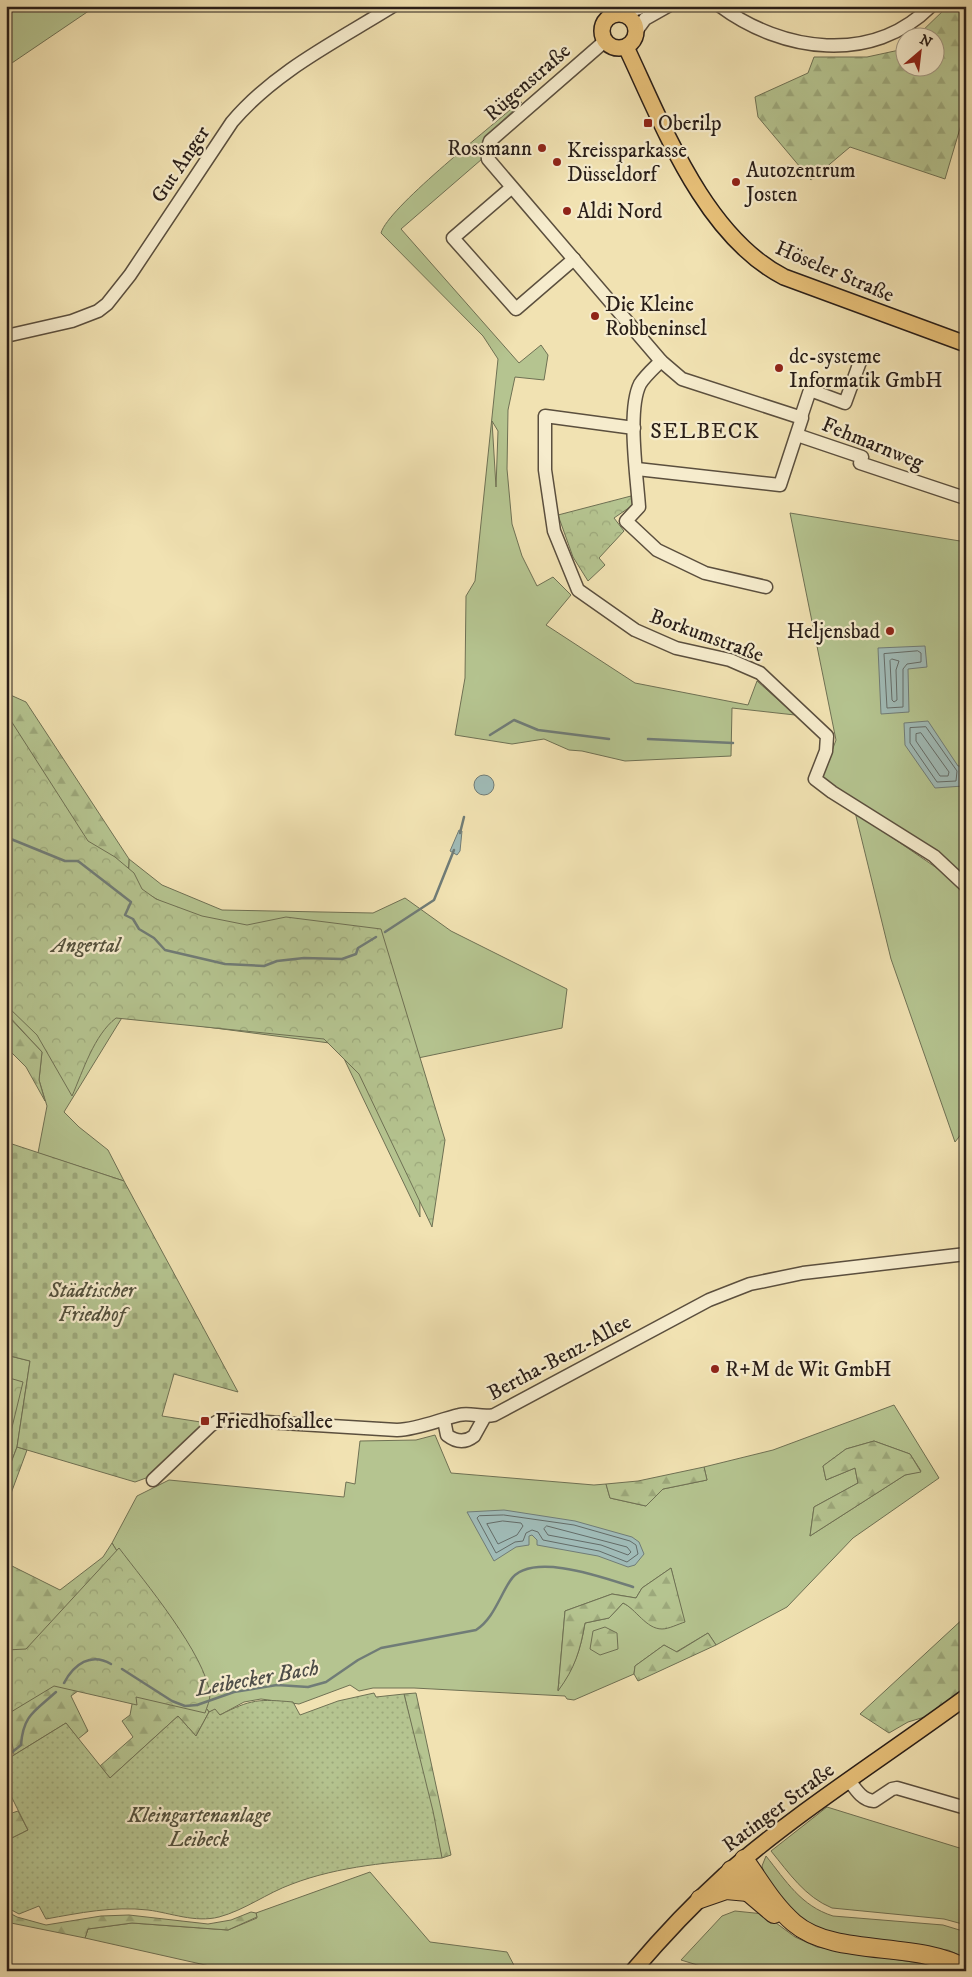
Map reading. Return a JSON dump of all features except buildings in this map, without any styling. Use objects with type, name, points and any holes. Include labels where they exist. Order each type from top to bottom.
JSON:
[{"type":"highway","points":[[738,1865],[748,1892],[787,1925],[818,1942],[925,1959],[960,1971]]},
{"type":"highway","points":[[738,1865],[780,1910],[806,1932],[829,1940],[941,1958],[966,1969]]},
{"type":"highway","points":[[700,1899],[726,1890],[748,1892]]},
{"type":"main road","points":[[611,12],[630,18],[637,30],[635,39],[626,47],[614,48],[605,41],[602,27],[611,12]]},
{"type":"main road","name":"Höseler Straße","points":[[626,47],[673,144],[693,180],[741,246],[766,268],[784,277],[966,344]]},
{"type":"main road","name":"Ratinger Straße","points":[[633,1971],[661,1930],[738,1865],[849,1780],[966,1697]]},
{"type":"street","name":"Gut Anger","points":[[6,336],[72,321],[98,311],[107,304],[130,275],[232,122],[248,103],[278,78],[393,6]]},
{"type":"street","points":[[611,12],[645,6]]},
{"type":"street","points":[[637,30],[645,19],[668,6]]},
{"type":"street","points":[[720,6],[739,19],[783,39],[826,47],[862,44],[884,36],[919,18],[930,6]]},
{"type":"street","name":"Rügenstraße","points":[[605,41],[490,141],[486,150],[488,160],[661,361],[682,379],[802,418]]},
{"type":"street","points":[[511,188],[452,238],[516,309],[574,260]]},
{"type":"street","points":[[637,469],[780,485],[810,390],[845,403],[861,359]]},
{"type":"street","points":[[661,361],[640,384],[636,399],[634,428],[639,507],[626,521],[657,550],[705,573],[766,587]]},
{"type":"street","name":"Borkumstraße","points":[[634,428],[545,416],[545,470],[554,531],[578,590],[635,630],[676,648],[730,660],[760,673],[827,736],[826,751],[815,779],[845,801],[934,856],[966,886]]},
{"type":"street","name":"Fehmarnweg","points":[[797,435],[862,456],[860,463],[962,497]]},
{"type":"street","name":"Bertha-Benz-Allee","points":[[153,1480],[210,1426],[224,1420],[386,1430],[419,1428],[462,1414],[484,1418],[494,1416],[709,1300],[750,1284],[803,1273],[966,1254]]},
{"type":"street","points":[[444,1420],[447,1435],[454,1440],[460,1441],[474,1436],[484,1418]]},
{"type":"street","points":[[849,1780],[857,1791],[869,1800],[874,1801],[892,1788],[897,1788],[966,1808]]},
{"type":"green space","points":[[6,6],[96,6],[6,67]]},
{"type":"green space","points":[[948,6],[966,15],[966,108],[945,179],[850,147],[811,180],[758,117],[755,97],[808,73],[814,57],[867,57],[894,51],[894,78],[944,78],[944,28],[925,28]]},
{"type":"green space","points":[[522,102],[483,140],[482,159],[401,229],[519,363],[541,345],[548,355],[544,380],[515,377],[508,410],[507,469],[512,524],[522,556],[537,586],[553,577],[571,595],[546,625],[635,683],[748,705],[757,681],[795,715],[732,708],[731,756],[625,761],[582,751],[569,750],[544,739],[512,744],[455,735],[465,678],[466,596],[475,581],[498,359],[483,336],[381,233],[388,221],[401,206],[461,151]],"holes":[[[492,421],[498,431],[496,487]]]},
{"type":"green space","points":[[631,496],[633,505],[614,518],[624,531],[599,558],[605,565],[588,581],[573,557],[558,515]]},
{"type":"green space","name":"Heljensbad","points":[[790,513],[966,542],[966,876],[930,849],[822,778],[836,740]]},
{"type":"green space","points":[[6,693],[26,702],[129,859],[128,883],[6,886]]},
{"type":"green space","name":"Angertal","points":[[6,713],[88,841],[115,857],[134,873],[142,889],[156,899],[202,916],[247,925],[286,917],[381,929],[445,1140],[432,1227],[359,1074],[324,1039],[116,1018],[108,1025],[95,1044],[72,1096],[37,1035],[6,1005]]},
{"type":"green space","points":[[855,812],[944,873],[966,894],[966,1128],[955,1142],[891,959]]},
{"type":"green space","name":"Angertal","points":[[129,859],[162,885],[222,910],[373,913],[405,898],[451,931],[567,989],[562,1028],[418,1058],[420,1217],[337,1044],[123,1016],[64,1112],[79,1127],[108,1150],[124,1181],[38,1153],[47,1106],[39,1080],[42,1052],[6,1013],[6,886],[287,972],[128,883]]},
{"type":"green space","points":[[6,1014],[42,1052],[39,1080],[45,1101],[26,1067],[6,1047]]},
{"type":"green space","name":"Städtischer Friedhof","points":[[6,1142],[124,1181],[238,1392],[174,1374],[162,1416],[207,1423],[146,1478],[135,1482],[17,1447],[30,1361],[6,1355]]},
{"type":"green space","points":[[6,1355],[30,1361],[17,1447],[6,1476]]},
{"type":"green space","points":[[6,1377],[23,1382],[6,1452]]},
{"type":"green space","points":[[894,1405],[939,1478],[853,1538],[787,1607],[716,1645],[708,1633],[676,1652],[664,1645],[635,1666],[634,1674],[574,1700],[567,1699],[565,1696],[414,1688],[373,1688],[359,1691],[350,1685],[299,1704],[261,1699],[244,1702],[220,1715],[215,1710],[209,1712],[194,1691],[152,1608],[112,1543],[137,1496],[169,1480],[344,1497],[346,1482],[355,1484],[360,1441],[416,1440],[435,1435],[451,1473],[594,1485],[606,1484],[610,1498],[646,1506],[663,1489],[707,1480],[704,1467],[773,1450]],"holes":[[[874,1441],[910,1454],[921,1471],[905,1475],[810,1536],[814,1507],[858,1483],[855,1468],[826,1480],[823,1466],[846,1449]],[[671,1568],[684,1622],[666,1628],[655,1627],[623,1603],[609,1618],[585,1623],[576,1658],[558,1690],[565,1611],[612,1594],[636,1598],[642,1588]]]},
{"type":"green space","points":[[874,1441],[910,1454],[921,1472],[905,1475],[810,1536],[814,1507],[858,1483],[855,1468],[826,1480],[823,1466],[846,1449]]},
{"type":"green space","points":[[17,1447],[27,1450],[6,1507],[6,1476]]},
{"type":"green space","points":[[704,1467],[707,1480],[663,1489],[646,1506],[610,1498],[606,1484],[638,1481]]},
{"type":"green space","points":[[112,1543],[152,1608],[194,1691],[209,1712],[196,1736],[178,1716],[110,1778],[100,1766],[133,1737],[122,1721],[130,1715],[133,1699],[82,1688],[71,1696],[88,1731],[78,1739],[66,1723],[14,1755],[6,1706],[6,1563],[60,1590],[103,1557]]},
{"type":"green space","points":[[119,1548],[158,1598],[198,1660],[210,1695],[205,1713],[136,1697],[137,1705],[54,1686],[6,1715],[6,1650],[26,1649]]},
{"type":"green space","points":[[671,1568],[685,1622],[668,1628],[656,1628],[623,1603],[609,1618],[585,1623],[576,1659],[569,1675],[558,1691],[565,1611],[612,1594],[636,1598],[642,1588]]},
{"type":"green space","points":[[966,1616],[966,1689],[928,1716],[908,1722],[889,1733],[860,1714]]},
{"type":"green space","points":[[605,1627],[617,1633],[618,1649],[600,1655],[590,1649],[593,1631]]},
{"type":"green space","points":[[708,1633],[716,1645],[638,1681],[634,1674],[635,1666],[664,1645],[677,1652]]},
{"type":"green space","name":"Kleingartenanlage Leibeck","points":[[374,1693],[376,1697],[404,1694],[433,1811],[442,1858],[385,1863],[328,1873],[292,1884],[229,1914],[210,1919],[192,1918],[148,1910],[122,1909],[71,1914],[46,1919],[39,1906],[19,1914],[6,1907],[6,1841],[28,1830],[6,1786],[6,1760],[66,1723],[110,1778],[178,1716],[196,1736],[209,1712],[215,1709],[220,1715],[255,1701],[281,1701],[293,1702],[300,1715],[338,1701]]},
{"type":"green space","points":[[416,1693],[451,1855],[442,1858],[404,1694]]},
{"type":"green space","points":[[827,1807],[966,1850],[966,1925],[944,1919],[832,1908],[814,1898],[791,1876],[771,1851]]},
{"type":"green space","points":[[18,1811],[28,1830],[6,1841],[6,1815]]},
{"type":"green space","points":[[766,1856],[795,1892],[822,1912],[833,1916],[943,1925],[966,1932],[966,1958],[948,1950],[831,1936],[799,1920],[764,1874],[762,1866]]},
{"type":"green space","points":[[370,1872],[430,1942],[507,1952],[517,1971],[232,1971],[85,1938],[88,1929],[132,1923],[228,1930],[257,1918],[256,1913]]},
{"type":"green space","points":[[6,1911],[17,1917],[46,1925],[101,1916],[129,1915],[208,1924],[231,1920],[251,1912],[256,1913],[257,1917],[228,1930],[132,1923],[88,1929],[85,1938],[6,1922]]},
{"type":"green space","points":[[735,1911],[764,1914],[795,1937],[817,1947],[931,1965],[949,1971],[717,1971],[681,1960],[722,1916]]},
{"type":"water","points":[[925,646],[927,667],[908,669],[909,712],[881,714],[878,648]]},
{"type":"water","points":[[928,721],[958,766],[962,766],[963,786],[935,788],[905,745],[904,723]]},
{"type":"water","points":[[480,775],[488,775],[494,781],[494,789],[488,795],[480,795],[474,789],[474,781]]},
{"type":"water","points":[[459,830],[462,831],[460,851],[457,855],[450,851]]},
{"type":"water","points":[[504,1510],[575,1521],[632,1537],[639,1542],[644,1554],[635,1565],[628,1567],[598,1556],[537,1545],[537,1540],[532,1535],[529,1536],[529,1545],[516,1547],[494,1561],[467,1512]]},
{"type":"waterway","points":[[490,735],[514,720],[538,730],[609,739]]},
{"type":"waterway","points":[[648,739],[733,743]]},
{"type":"waterway","points":[[460,833],[464,817]]},
{"type":"waterway","points":[[6,837],[65,861],[78,861],[131,902],[125,915],[133,919],[139,929],[154,938],[165,950],[225,964],[264,966],[277,961],[304,958],[342,959],[356,954],[358,948],[376,937]]},
{"type":"waterway","points":[[385,932],[434,900],[454,850]]},
{"type":"waterway","name":"Leibecker Bach","points":[[122,1669],[172,1701],[185,1706],[197,1705],[234,1692],[277,1685],[308,1687],[326,1682],[358,1660],[381,1648],[476,1630],[487,1620],[510,1581],[520,1572],[533,1568],[568,1569],[633,1587]]},
{"type":"waterway","name":"Leibecker Bach","points":[[64,1683],[73,1670],[84,1662],[97,1659],[111,1664]]},
{"type":"waterway","name":"Leibecker Bach","points":[[6,1757],[21,1745],[24,1727],[31,1714],[56,1692]]},
{"type":"place","name":"Oberilp","points":[[648,123]]},
{"type":"place","name":"Rossmann","points":[[542,148]]},
{"type":"place","name":"Kreissparkasse Düsseldorf","points":[[557,162]]},
{"type":"place","name":"Autozentrum Josten","points":[[736,182]]},
{"type":"place","name":"Aldi Nord","points":[[567,211]]},
{"type":"place","name":"Die Kleine Robbeninsel","points":[[595,316]]},
{"type":"place","name":"dc-systeme Informatik GmbH","points":[[779,368]]},
{"type":"place","name":"Heljensbad","points":[[890,631]]},
{"type":"place","name":"R+M de Wit GmbH","points":[[715,1369]]},
{"type":"place","name":"Friedhofsallee","points":[[205,1421]]},
{"type":"district","name":"SELBECK","points":[[705,430]]}]
